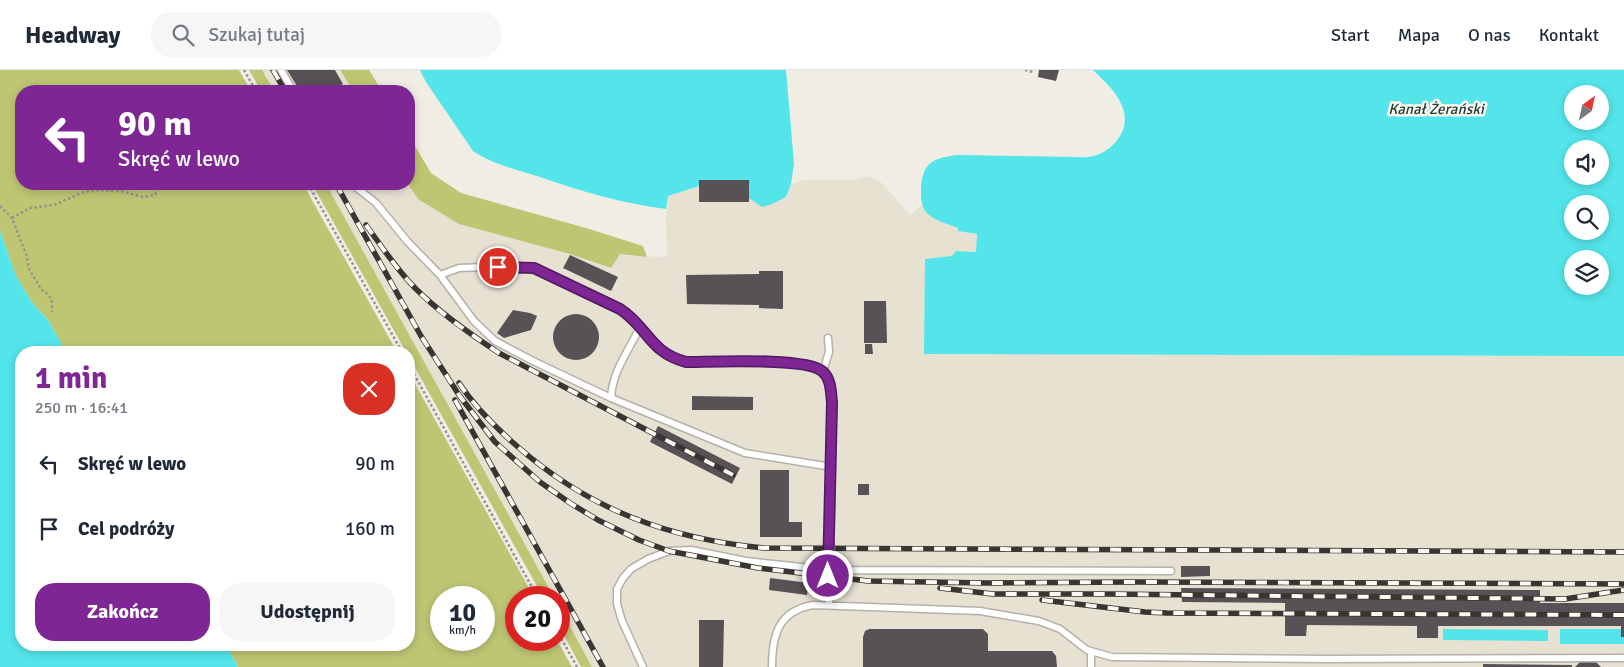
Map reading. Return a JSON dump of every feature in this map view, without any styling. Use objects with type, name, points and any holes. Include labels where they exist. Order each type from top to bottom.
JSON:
[{"type":"lane","points":[[281,70],[290,85]]},
{"type":"lane","points":[[360,190],[376,203],[407,241],[440,275],[474,321],[495,341],[611,398],[745,453],[832,467]]},
{"type":"lane","points":[[440,275],[459,268],[510,266],[534,268],[631,316],[658,349],[673,358],[686,362],[794,362],[814,366],[824,371]]},
{"type":"lane","points":[[611,398],[615,374],[638,331],[638,324]]},
{"type":"lane","points":[[828,338],[828,352],[824,371],[830,384],[832,403],[829,605]]},
{"type":"lane","points":[[643,667],[622,621],[617,604],[617,589],[631,569],[648,559],[669,551],[691,550],[746,561],[829,570],[1171,570]]},
{"type":"lane","points":[[772,667],[773,640],[782,621],[803,606],[829,605],[980,611],[1039,621],[1060,629],[1091,652],[1112,657],[1624,658]]},
{"type":"lane","points":[[1091,652],[1091,667]]},
{"type":"path","points":[[244,70],[253,85]]},
{"type":"path","points":[[1025,70],[1033,72]]},
{"type":"path","points":[[12,218],[30,208],[54,205],[81,193],[94,190],[121,191],[143,197],[155,195],[157,190]]},
{"type":"path","points":[[107,191],[111,190]]},
{"type":"path","points":[[311,190],[399,346]]},
{"type":"path","points":[[0,206],[12,218],[26,254],[29,269],[41,289],[49,295],[52,302],[52,312]]},
{"type":"path","points":[[415,376],[531,586]]},
{"type":"path","points":[[568,651],[577,667]]},
{"type":"shaded area","points":[[262,70],[340,70],[349,85],[271,85]]},
{"type":"shaded area","points":[[868,176],[882,183],[910,215],[923,205],[925,211],[939,221],[958,228],[959,231],[977,234],[976,252],[956,251],[952,256],[925,259],[925,354],[1624,356],[1624,667],[592,667],[570,626],[570,586],[548,586],[329,190],[412,190],[418,199],[610,268],[620,254],[667,257],[666,219],[668,196],[698,186],[699,180],[749,180],[786,197],[791,184],[805,180],[853,180]]},
{"type":"green space","points":[[0,70],[239,70],[248,85],[15,85],[15,190],[306,190],[394,346],[63,346],[48,320],[33,304],[16,276],[0,231]]},
{"type":"green space","points":[[249,70],[262,70],[271,85],[258,85]]},
{"type":"green space","points":[[340,70],[369,70],[378,85],[349,85]]},
{"type":"green space","points":[[415,146],[431,173],[461,193],[643,246],[647,257],[620,254],[611,268],[570,254],[459,224],[418,199],[412,190],[415,190]]},
{"type":"green space","points":[[315,190],[329,190],[548,586],[537,586],[415,368],[415,346],[403,346]]},
{"type":"green space","points":[[415,384],[528,586],[505,586],[505,651],[563,651],[572,667],[238,667],[229,651],[415,651]]},
{"type":"green space","points":[[570,626],[592,667],[581,667],[570,646]]},
{"type":"water","points":[[420,70],[786,70],[794,164],[791,184],[786,197],[762,207],[749,198],[748,180],[699,180],[699,186],[668,196],[666,209],[617,200],[569,187],[496,163],[473,151],[426,82]]},
{"type":"water","name":"Kanał Żerański","points":[[1093,70],[1624,70],[1624,356],[924,354],[925,259],[952,256],[956,251],[976,252],[977,234],[958,231],[958,228],[937,220],[924,210],[921,190],[927,167],[936,160],[958,155],[1091,157],[1101,153],[1114,144],[1123,130],[1125,122],[1122,106],[1109,86]]},
{"type":"water","points":[[0,231],[16,276],[33,304],[48,320],[63,346],[15,346],[15,651],[229,651],[238,667],[0,667]]},
{"type":"water","points":[[1443,629],[1548,630],[1548,641],[1443,640]]},
{"type":"water","points":[[1560,629],[1624,629],[1624,644],[1560,644]]},
{"type":"building","points":[[287,70],[335,70],[343,84],[341,85],[296,85]]},
{"type":"building","points":[[1039,70],[1059,70],[1056,81],[1038,77]]},
{"type":"building","points":[[699,180],[749,180],[749,202],[699,202]]},
{"type":"building","points":[[570,255],[618,277],[611,291],[563,268]]},
{"type":"building","points":[[759,271],[783,271],[783,309],[759,308],[759,305],[687,304],[686,275],[759,274]]},
{"type":"building","points":[[864,301],[886,301],[887,343],[864,343]]},
{"type":"building","points":[[513,310],[537,316],[531,330],[504,338],[497,333]]},
{"type":"building","points":[[571,314],[581,314],[595,324],[599,337],[595,350],[589,356],[581,360],[571,360],[557,350],[553,342],[553,332],[563,318]]},
{"type":"building","points":[[865,344],[872,344],[873,354],[865,354]]},
{"type":"building","points":[[692,396],[753,397],[753,410],[692,410]]},
{"type":"building","points":[[658,426],[740,468],[732,484],[650,442]]},
{"type":"building","points":[[760,470],[789,470],[789,522],[802,522],[802,537],[760,537]]},
{"type":"building","points":[[858,484],[869,484],[869,495],[858,495]]},
{"type":"building","points":[[1181,566],[1210,566],[1210,576],[1181,577]]},
{"type":"building","points":[[770,578],[809,583],[807,595],[769,590]]},
{"type":"building","points":[[1181,588],[1540,590],[1540,603],[1624,603],[1624,637],[1621,637],[1621,626],[1438,626],[1438,638],[1417,638],[1417,626],[1307,625],[1306,636],[1285,636],[1285,603],[1182,602]]},
{"type":"building","points":[[699,620],[724,620],[723,667],[699,667]]},
{"type":"building","points":[[869,629],[983,629],[988,634],[988,651],[1052,651],[1056,656],[1057,667],[863,667],[863,637],[865,631]]},
{"type":"building","points":[[1587,659],[1594,660],[1601,667],[1575,667]]},
{"type":"building","points":[[1483,664],[1572,665],[1572,667],[1483,667]]},
{"type":"railway","points":[[273,70],[282,85]]},
{"type":"railway","points":[[339,190],[421,336],[459,395],[495,442],[540,482],[570,503],[598,520],[639,540],[669,551],[758,568],[868,581],[987,583],[1624,584]]},
{"type":"railway","points":[[366,225],[396,266],[416,289],[446,315],[499,353],[733,475]]},
{"type":"railway","points":[[459,383],[479,409],[510,440],[545,469],[574,488],[633,518],[664,529],[729,544],[764,548],[1624,552]]},
{"type":"railway","points":[[455,400],[603,667]]},
{"type":"railway","points":[[940,588],[993,594],[1565,599],[1624,590]]},
{"type":"railway","points":[[1042,600],[1167,613],[1624,615]]},
{"type":"route","points":[[498,267],[534,268],[620,309],[631,316],[658,349],[673,358],[686,362],[794,362],[814,366],[824,371],[830,384],[832,403],[828,576]]}]
